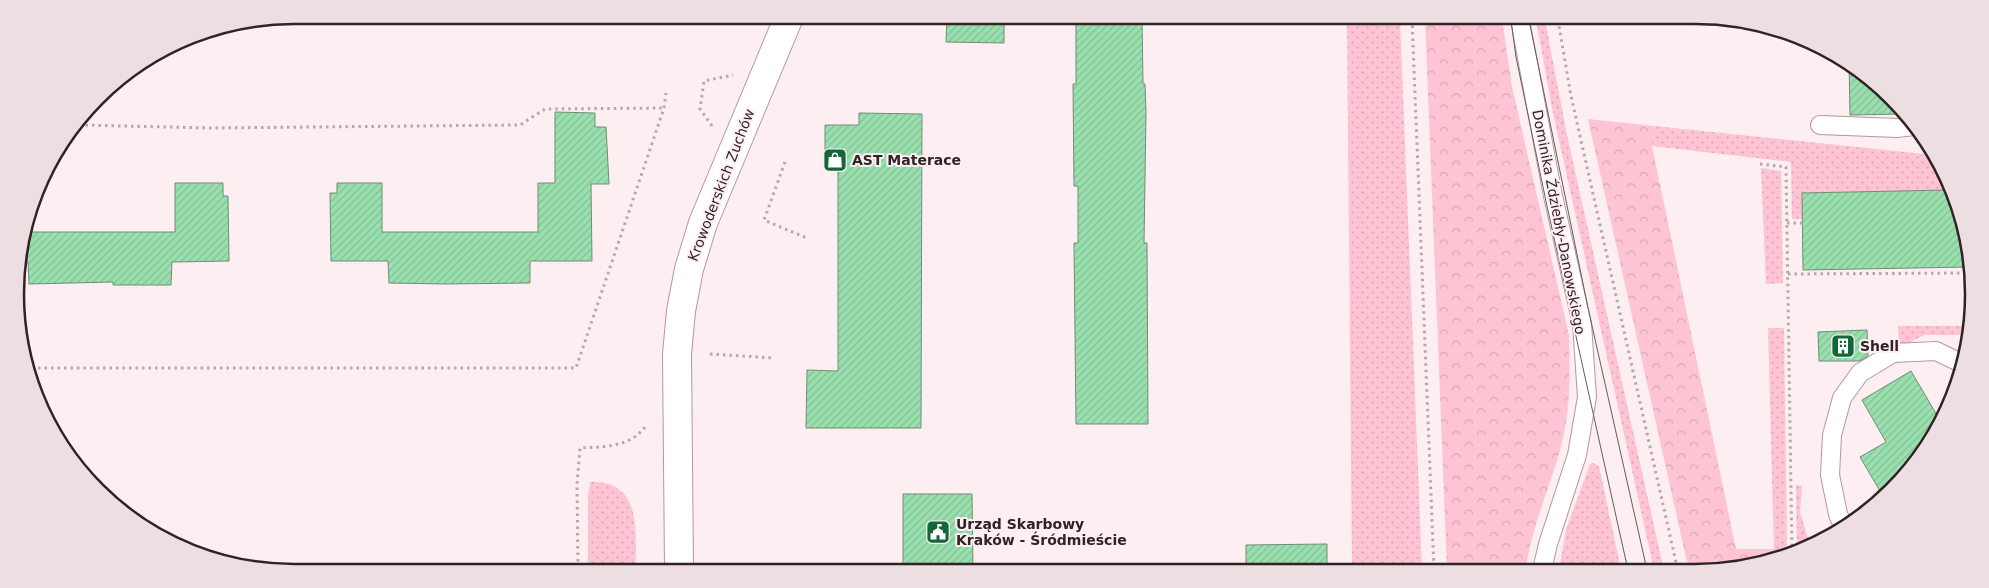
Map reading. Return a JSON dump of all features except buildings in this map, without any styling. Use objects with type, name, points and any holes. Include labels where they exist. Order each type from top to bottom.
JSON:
[{"type":"street","name":"Krowoderskich Zuchów","points":[[679,564],[677,354],[681,311],[689,268],[703,223],[786,24]]},
{"type":"lane","name":"Dominika Ździebły-Danowskiego","points":[[1521,24],[1552,186],[1582,324],[1587,397],[1579,448],[1543,564]]},
{"type":"lane","points":[[1820,124],[1897,128],[1907,127]]},
{"type":"lane","points":[[1841,521],[1830,475],[1832,435],[1842,398],[1860,374],[1893,353],[1936,351],[1957,361]]},
{"type":"path","points":[[1412,24],[1434,564]]},
{"type":"path","points":[[1559,24],[1571,96],[1677,564]]},
{"type":"path","points":[[34,368],[576,368],[664,108],[666,94]]},
{"type":"path","points":[[83,125],[211,128],[520,125],[545,109],[664,108]]},
{"type":"path","points":[[785,162],[764,220],[810,239]]},
{"type":"path","points":[[1760,164],[1786,167],[1792,546]]},
{"type":"path","points":[[1787,223],[1803,223]]},
{"type":"path","points":[[1788,274],[1965,273]]},
{"type":"path","points":[[710,354],[774,358]]},
{"type":"green space","points":[[1347,24],[1400,24],[1422,564],[1352,564]]},
{"type":"green space","points":[[1425,24],[1503,24],[1512,87],[1569,335],[1570,362],[1567,415],[1558,458],[1532,537],[1527,564],[1447,564]]},
{"type":"green space","points":[[1537,24],[1546,24],[1567,135],[1662,564],[1653,564],[1553,113]]},
{"type":"green space","points":[[1588,119],[1654,126],[1652,146],[1736,549],[1785,549],[1730,562],[1687,564]]},
{"type":"green space","points":[[1654,126],[1926,154],[1945,190],[1803,193],[1803,219],[1792,219],[1791,162],[1652,146]]},
{"type":"green space","points":[[1761,168],[1781,171],[1783,283],[1766,284]]},
{"type":"green space","points":[[1898,326],[1963,326],[1962,335],[1924,335],[1899,348]]},
{"type":"green space","points":[[1768,328],[1784,328],[1787,548],[1774,549]]},
{"type":"green space","points":[[1593,463],[1599,466],[1620,564],[1560,564],[1566,530],[1590,464]]},
{"type":"green space","points":[[590,482],[607,484],[619,490],[628,499],[635,524],[636,564],[588,564],[588,496]]},
{"type":"green space","points":[[1796,485],[1802,486],[1800,512],[1808,539],[1797,544]]},
{"type":"tram line","points":[[1512,24],[1516,57],[1547,206],[1627,564]]},
{"type":"tram line","points":[[1530,24],[1588,308],[1646,564]]},
{"type":"place","name":"AST Materace","points":[[835,160]]},
{"type":"place","name":"Shell","points":[[1843,346]]},
{"type":"place","name":"Urząd Skarbowy Kraków - Śródmieście","points":[[938,532]]}]
